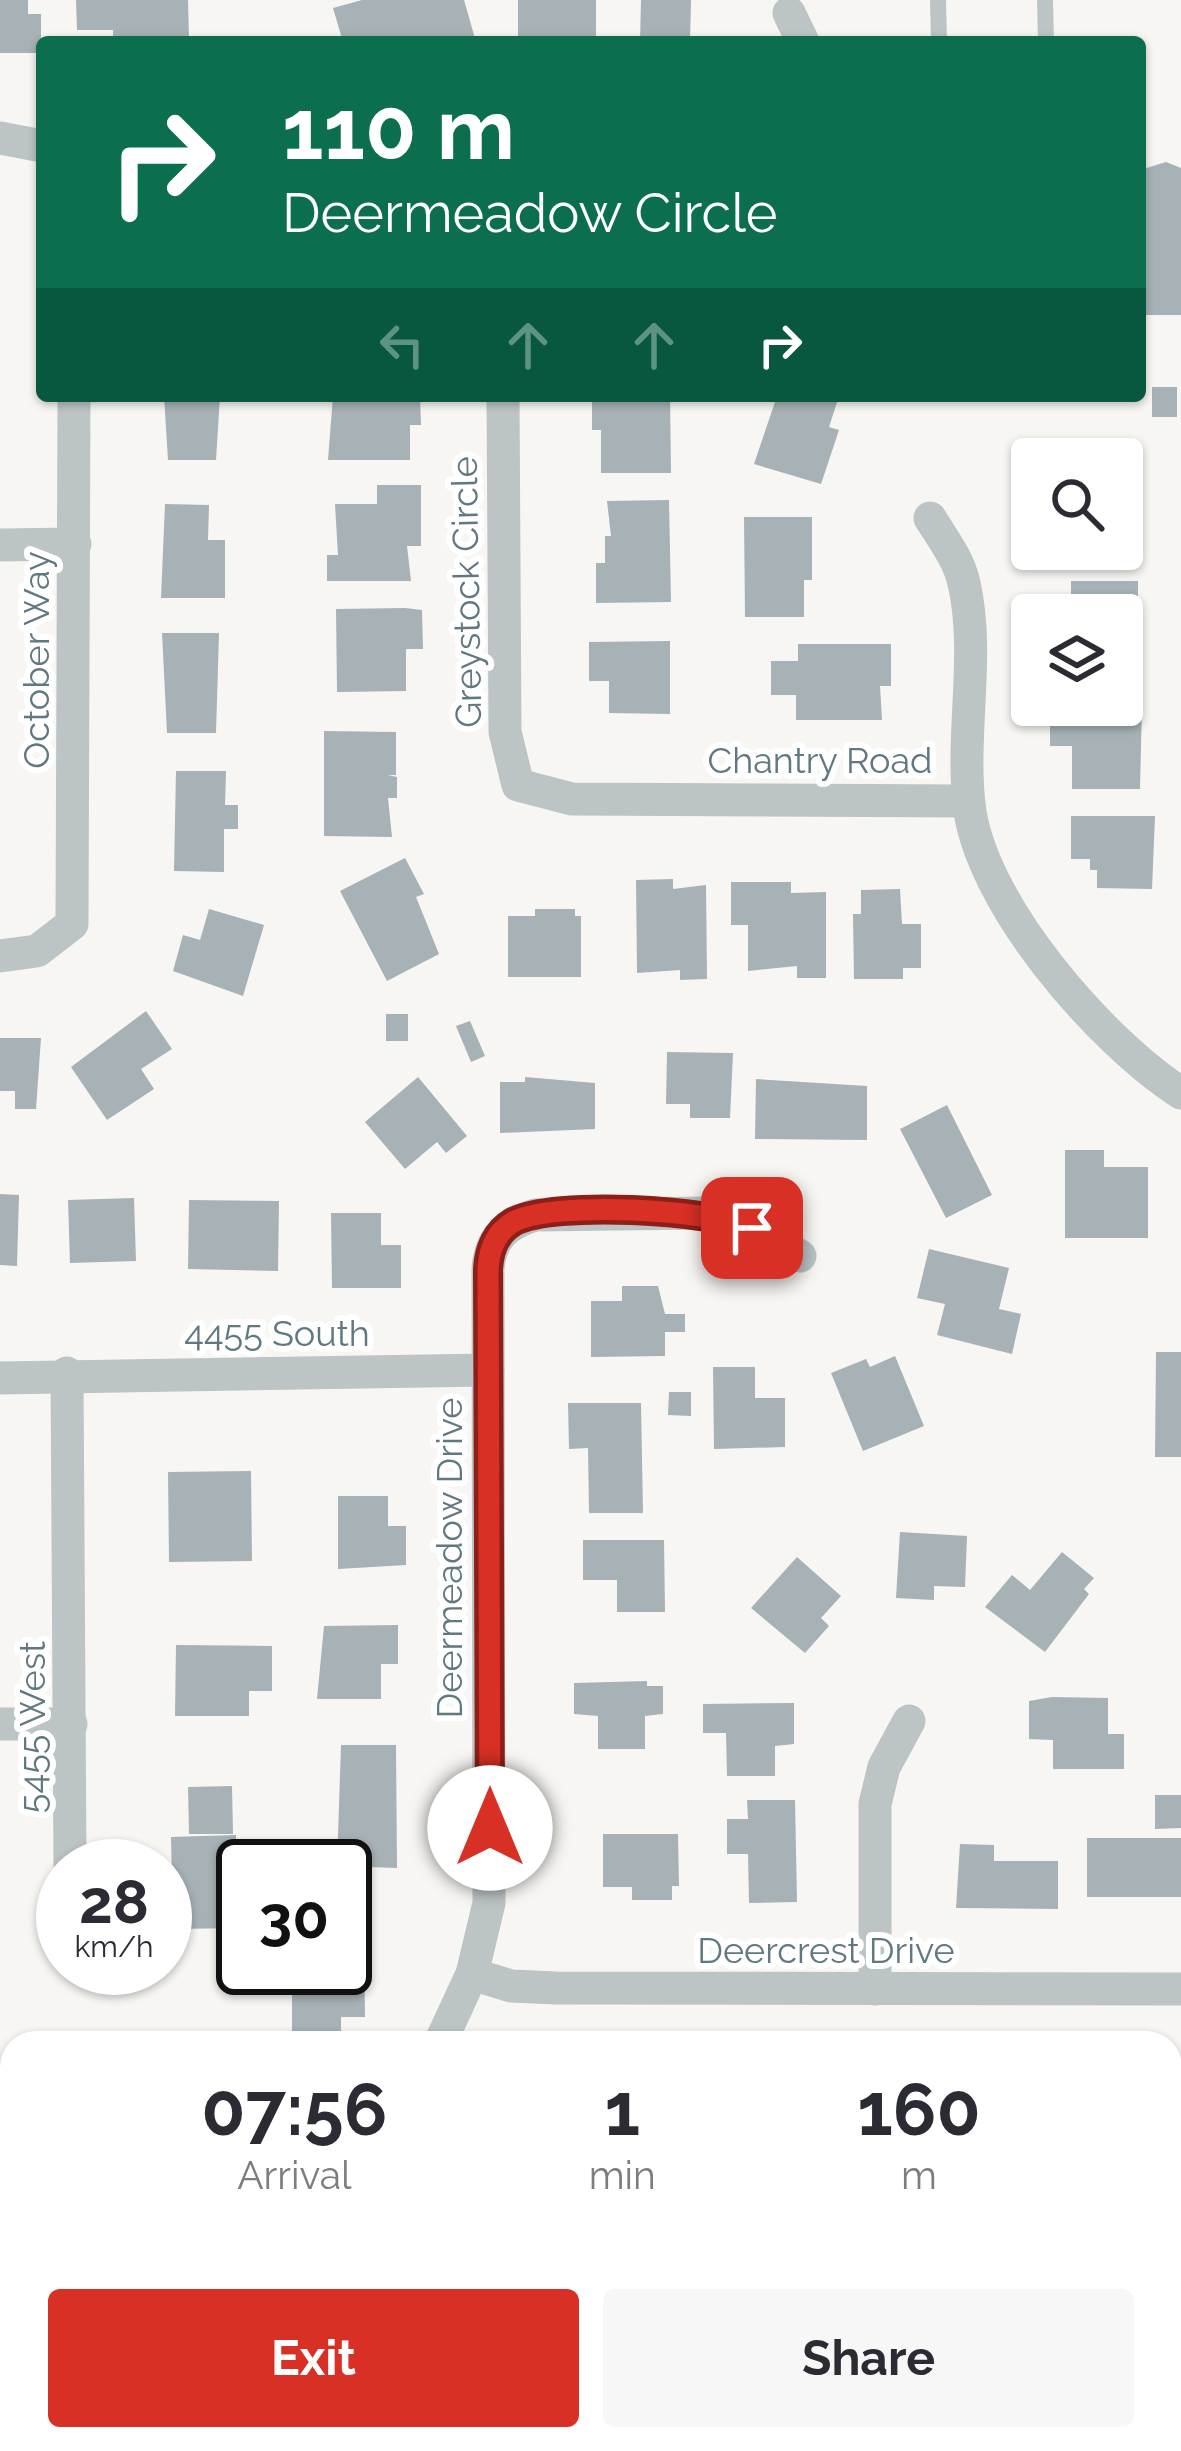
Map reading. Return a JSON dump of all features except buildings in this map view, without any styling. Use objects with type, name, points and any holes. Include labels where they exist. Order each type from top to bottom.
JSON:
[{"type":"street","points":[[0,138],[36,145]]},
{"type":"street","name":"October Way","points":[[0,956],[37,951],[72,923],[74,402]]},
{"type":"street","name":"Greystock Circle","points":[[503,402],[505,731],[518,784]]},
{"type":"street","points":[[930,518],[958,565],[967,601],[968,801]]},
{"type":"street","points":[[0,545],[75,544]]},
{"type":"street","name":"Chantry Road","points":[[518,784],[572,799],[968,801],[989,874],[1024,934],[1119,1041],[1181,1093]]},
{"type":"street","name":"Deermeadow Drive","points":[[446,2031],[472,1974],[486,1928],[490,1889],[488,1370],[489,1255],[495,1240],[516,1221],[556,1212],[704,1213],[752,1228],[800,1256]]},
{"type":"street","name":"4455 South","points":[[0,1378],[67,1373],[488,1370]]},
{"type":"street","name":"5455 West","points":[[67,1373],[70,1839]]},
{"type":"street","points":[[875,1989],[875,1804],[884,1767],[909,1721]]},
{"type":"street","points":[[0,1724],[71,1724]]},
{"type":"street","name":"Deercrest Drive","points":[[472,1974],[534,1988],[1181,1989]]},
{"type":"lane","points":[[938,0],[939,36]]},
{"type":"lane","points":[[1045,0],[1046,36]]},
{"type":"route","points":[[490,1828],[488,1269],[495,1240],[516,1221],[556,1212],[704,1213],[752,1228]]}]
